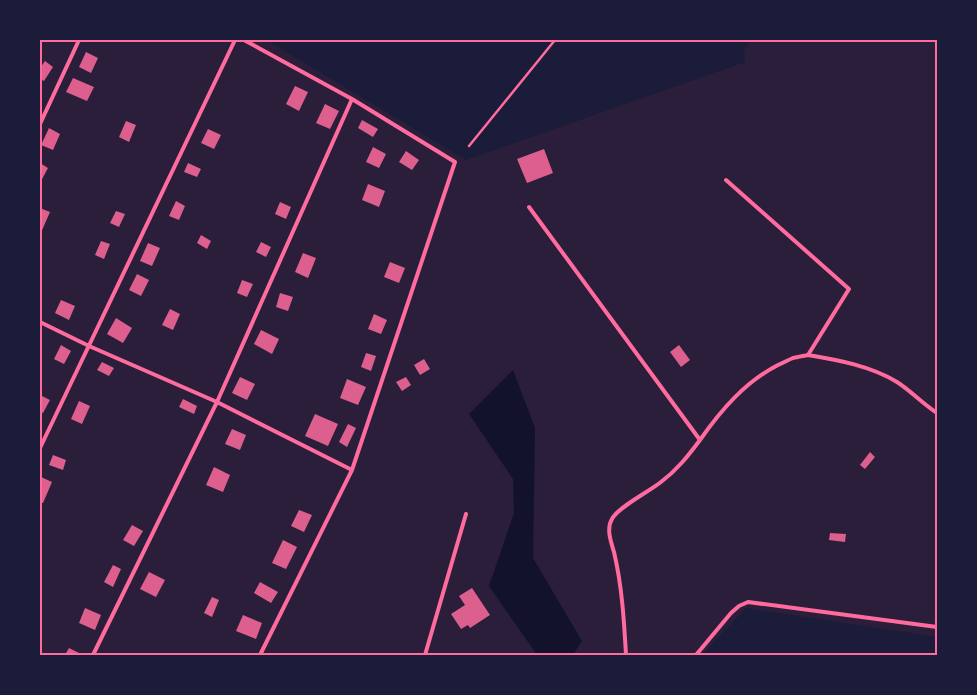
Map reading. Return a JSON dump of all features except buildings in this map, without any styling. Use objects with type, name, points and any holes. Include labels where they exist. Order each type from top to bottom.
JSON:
[{"type":"lane","points":[[40,124],[80,40]]},
{"type":"lane","points":[[40,448],[235,40]]},
{"type":"lane","points":[[244,40],[352,100],[455,162],[352,470],[260,655]]},
{"type":"lane","points":[[93,655],[217,402],[352,100]]},
{"type":"lane","points":[[726,180],[849,289],[808,355]]},
{"type":"lane","points":[[529,207],[700,440]]},
{"type":"lane","points":[[40,322],[89,346],[217,402],[352,470]]},
{"type":"lane","points":[[626,655],[622,592],[610,539],[609,527],[612,518],[674,472],[715,418],[749,384],[792,358],[808,355],[879,373],[898,383],[937,413]]},
{"type":"lane","points":[[425,655],[466,514]]},
{"type":"lane","points":[[696,655],[731,613],[739,606],[748,602],[937,627]]},
{"type":"path","points":[[469,146],[555,40]]},
{"type":"shaded area","points":[[40,40],[266,40],[466,160],[745,62],[744,51],[751,40],[937,40],[937,637],[746,608],[702,655],[40,655]]},
{"type":"shaded area","points":[[513,370],[535,428],[533,558],[582,641],[573,655],[537,655],[489,586],[514,513],[513,479],[469,414]]}]
